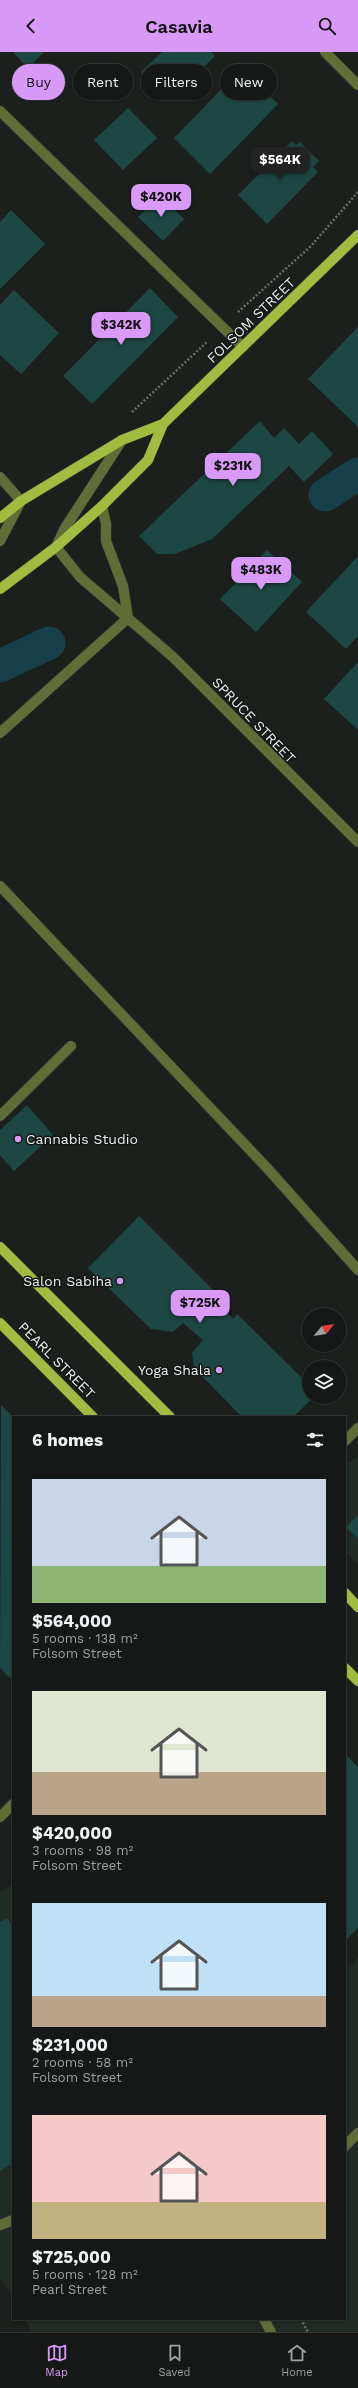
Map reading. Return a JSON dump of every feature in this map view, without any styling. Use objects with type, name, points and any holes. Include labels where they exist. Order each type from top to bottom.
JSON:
[{"type":"main road","name":"FOLSOM STREET","points":[[0,518],[21,501],[122,440],[163,424],[358,235]]},
{"type":"main road","name":"FOLSOM STREET","points":[[0,589],[56,547],[102,506],[148,460],[163,424]]},
{"type":"main road","points":[[0,1247],[169,1416]]},
{"type":"main road","points":[[0,1254],[15,1262]]},
{"type":"main road","name":"PEARL STREET","points":[[0,1323],[92,1416]]},
{"type":"main road","points":[[346,1594],[358,1607]]},
{"type":"main road","points":[[346,1669],[358,1681]]},
{"type":"street","points":[[325,52],[358,85]]},
{"type":"street","points":[[0,111],[243,347]]},
{"type":"street","points":[[56,547],[65,528],[122,440]]},
{"type":"street","points":[[0,477],[21,501],[0,541]]},
{"type":"street","points":[[0,733],[128,618],[123,586],[106,541],[106,524],[102,506]]},
{"type":"street","name":"SPRUCE STREET","points":[[56,547],[80,577],[173,657],[358,842]]},
{"type":"street","points":[[0,886],[268,1169],[358,1270]]},
{"type":"street","points":[[0,1116],[71,1046]]},
{"type":"street","points":[[346,1440],[358,1428]]},
{"type":"street","points":[[0,1817],[12,1805]]},
{"type":"street","points":[[346,2145],[358,2133]]},
{"type":"street","points":[[0,2226],[12,2220]]},
{"type":"street","points":[[265,2320],[271,2332]]},
{"type":"path","points":[[301,2320],[308,2332]]},
{"type":"shaded area","points":[[358,1456],[358,1564],[346,1552],[346,1465]]},
{"type":"shaded area","points":[[12,1885],[12,2297],[0,2279],[0,1892]]},
{"type":"shaded area","points":[[358,1958],[358,2332],[31,2332],[25,2320],[346,2320],[346,1970]]},
{"type":"building","points":[[13,52],[44,52],[32,64],[24,64]]},
{"type":"building","points":[[162,52],[211,52],[215,56],[207,64],[149,64]]},
{"type":"building","points":[[220,91],[220,100],[274,100],[278,104],[210,174],[174,138]]},
{"type":"building","points":[[128,108],[157,138],[123,170],[94,140]]},
{"type":"building","points":[[292,141],[296,145],[300,142],[319,161],[313,167],[318,172],[267,224],[238,195]]},
{"type":"building","points":[[160,195],[184,219],[163,241],[138,217]]},
{"type":"building","points":[[11,210],[45,244],[0,289],[0,222]]},
{"type":"building","points":[[150,288],[178,317],[92,404],[63,376]]},
{"type":"building","points":[[14,290],[59,333],[21,374],[0,355],[0,305]]},
{"type":"building","points":[[358,327],[358,427],[308,379]]},
{"type":"building","points":[[260,421],[274,438],[284,428],[299,444],[312,431],[333,454],[304,482],[289,466],[212,539],[175,554],[157,554],[139,536]]},
{"type":"building","points":[[267,550],[302,582],[256,632],[220,599]]},
{"type":"building","points":[[358,556],[358,636],[346,649],[306,612]]},
{"type":"building","points":[[358,662],[358,730],[324,699]]},
{"type":"building","points":[[27,1105],[53,1135],[14,1171],[0,1155],[0,1130]]},
{"type":"building","points":[[139,1216],[215,1292],[210,1297],[233,1319],[237,1314],[302,1378],[302,1404],[307,1404],[294,1416],[241,1416],[194,1368],[192,1353],[203,1340],[183,1323],[173,1332],[151,1329],[88,1268]]},
{"type":"building","points":[[1,1405],[12,1416],[12,1677],[10,1678],[0,1668]]},
{"type":"building","points":[[358,1515],[358,1539],[346,1527]]},
{"type":"building","points":[[346,1755],[358,1767],[358,1928],[346,1940]]},
{"type":"building","points":[[7,1918],[12,1926],[12,2164],[0,2171],[0,1922]]},
{"type":"waterway","points":[[325,495],[358,474]]},
{"type":"waterway","points":[[0,666],[49,643]]},
{"type":"place","name":"Cannabis Studio","points":[[18,1139]]},
{"type":"place","name":"Salon Sabiha","points":[[120,1281]]},
{"type":"place","name":"Yoga Shala","points":[[219,1370]]}]
